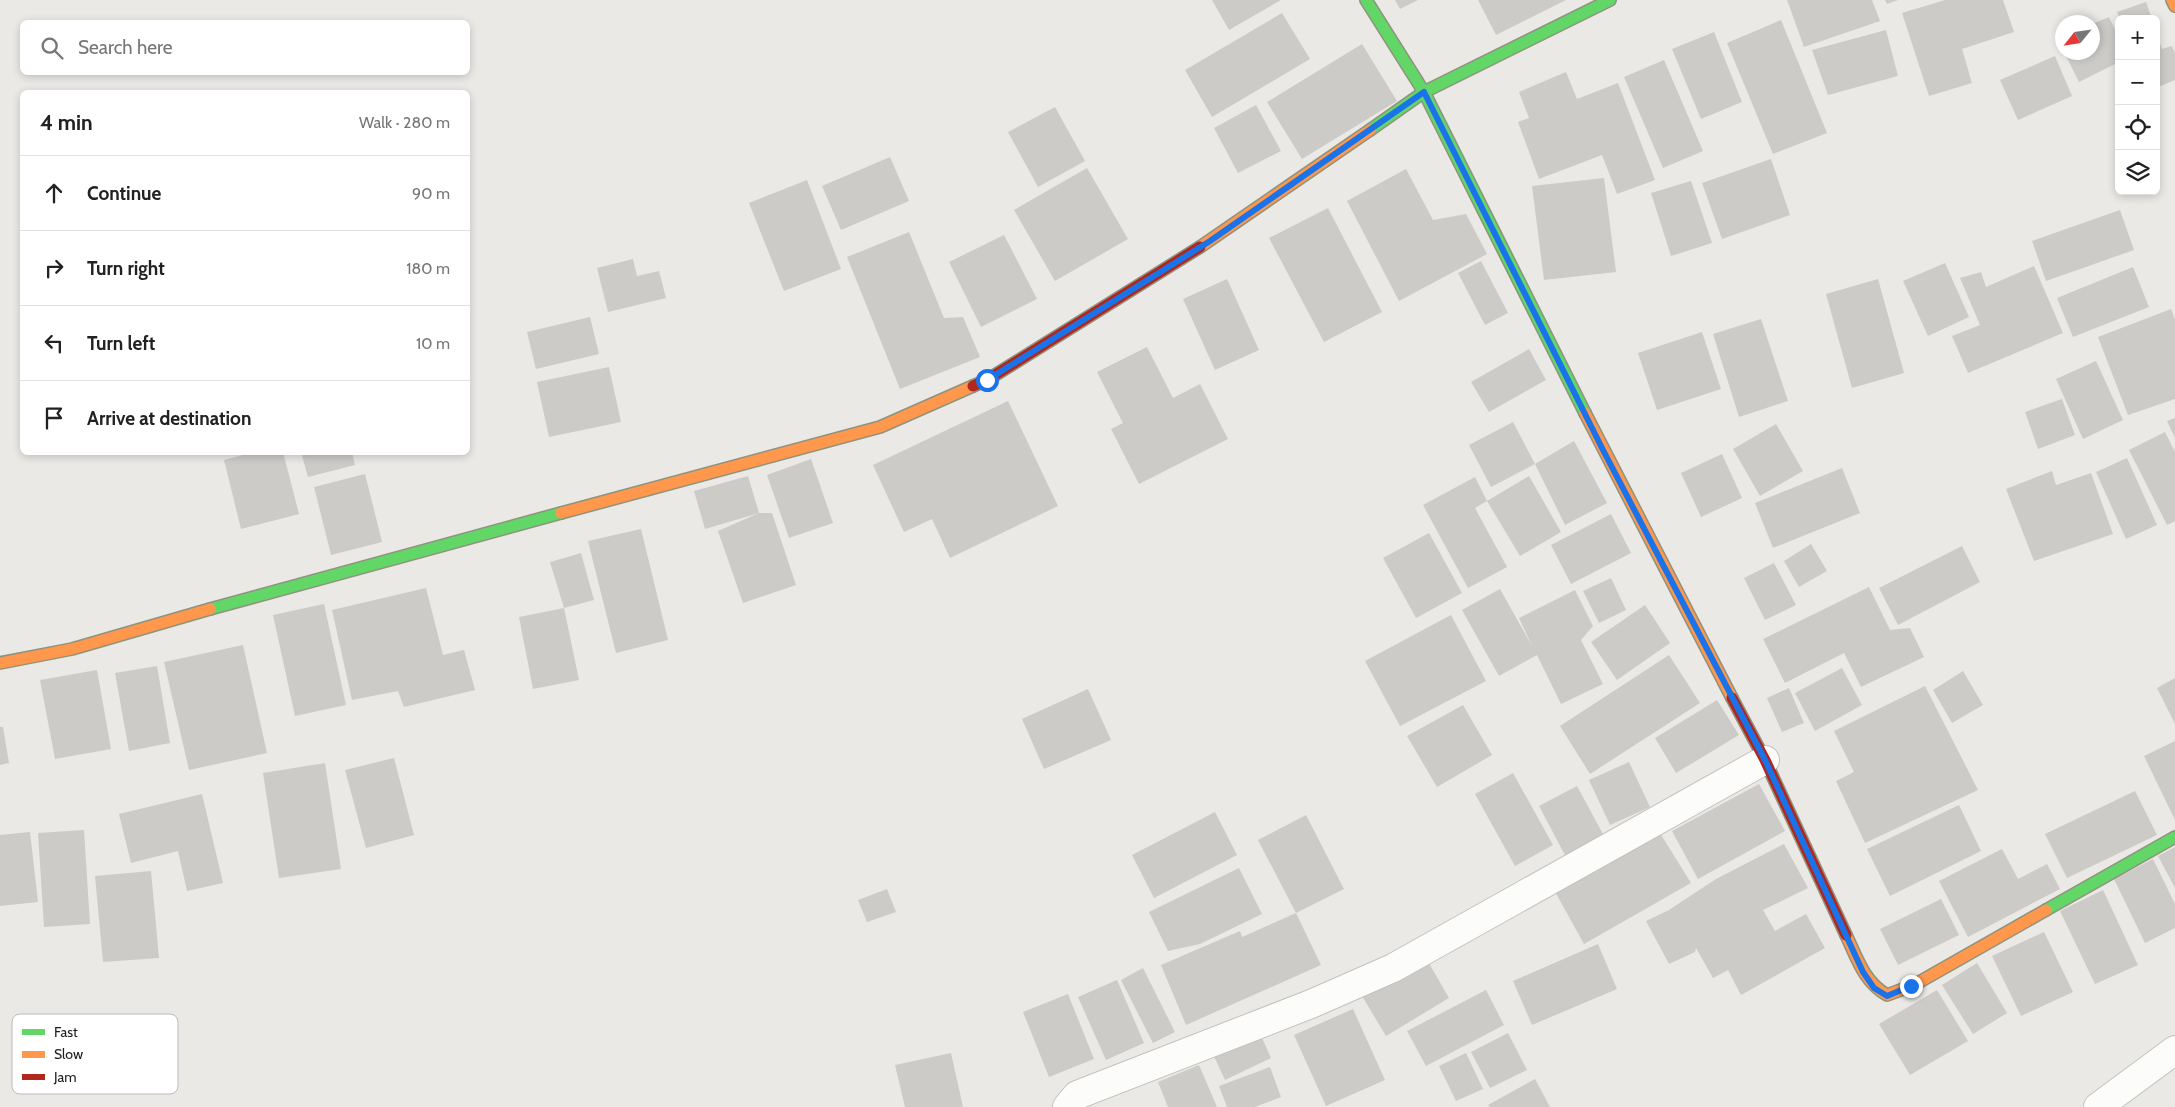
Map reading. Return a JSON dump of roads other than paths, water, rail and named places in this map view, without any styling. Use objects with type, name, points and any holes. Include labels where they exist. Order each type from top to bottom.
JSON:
[{"type":"street","points":[[1366,0],[1424,92],[1603,450],[1765,760],[1863,972],[1874,988],[1887,996],[1914,985],[2175,837]]},
{"type":"street","points":[[0,664],[72,649],[281,589],[880,427],[987,380],[1210,241],[1424,92],[1610,0]]},
{"type":"street","points":[[2172,0],[2175,6]]},
{"type":"street","points":[[1067,1107],[1077,1095],[1311,1004],[1392,968],[1765,760]]},
{"type":"street","points":[[2098,1107],[2175,1050]]}]
